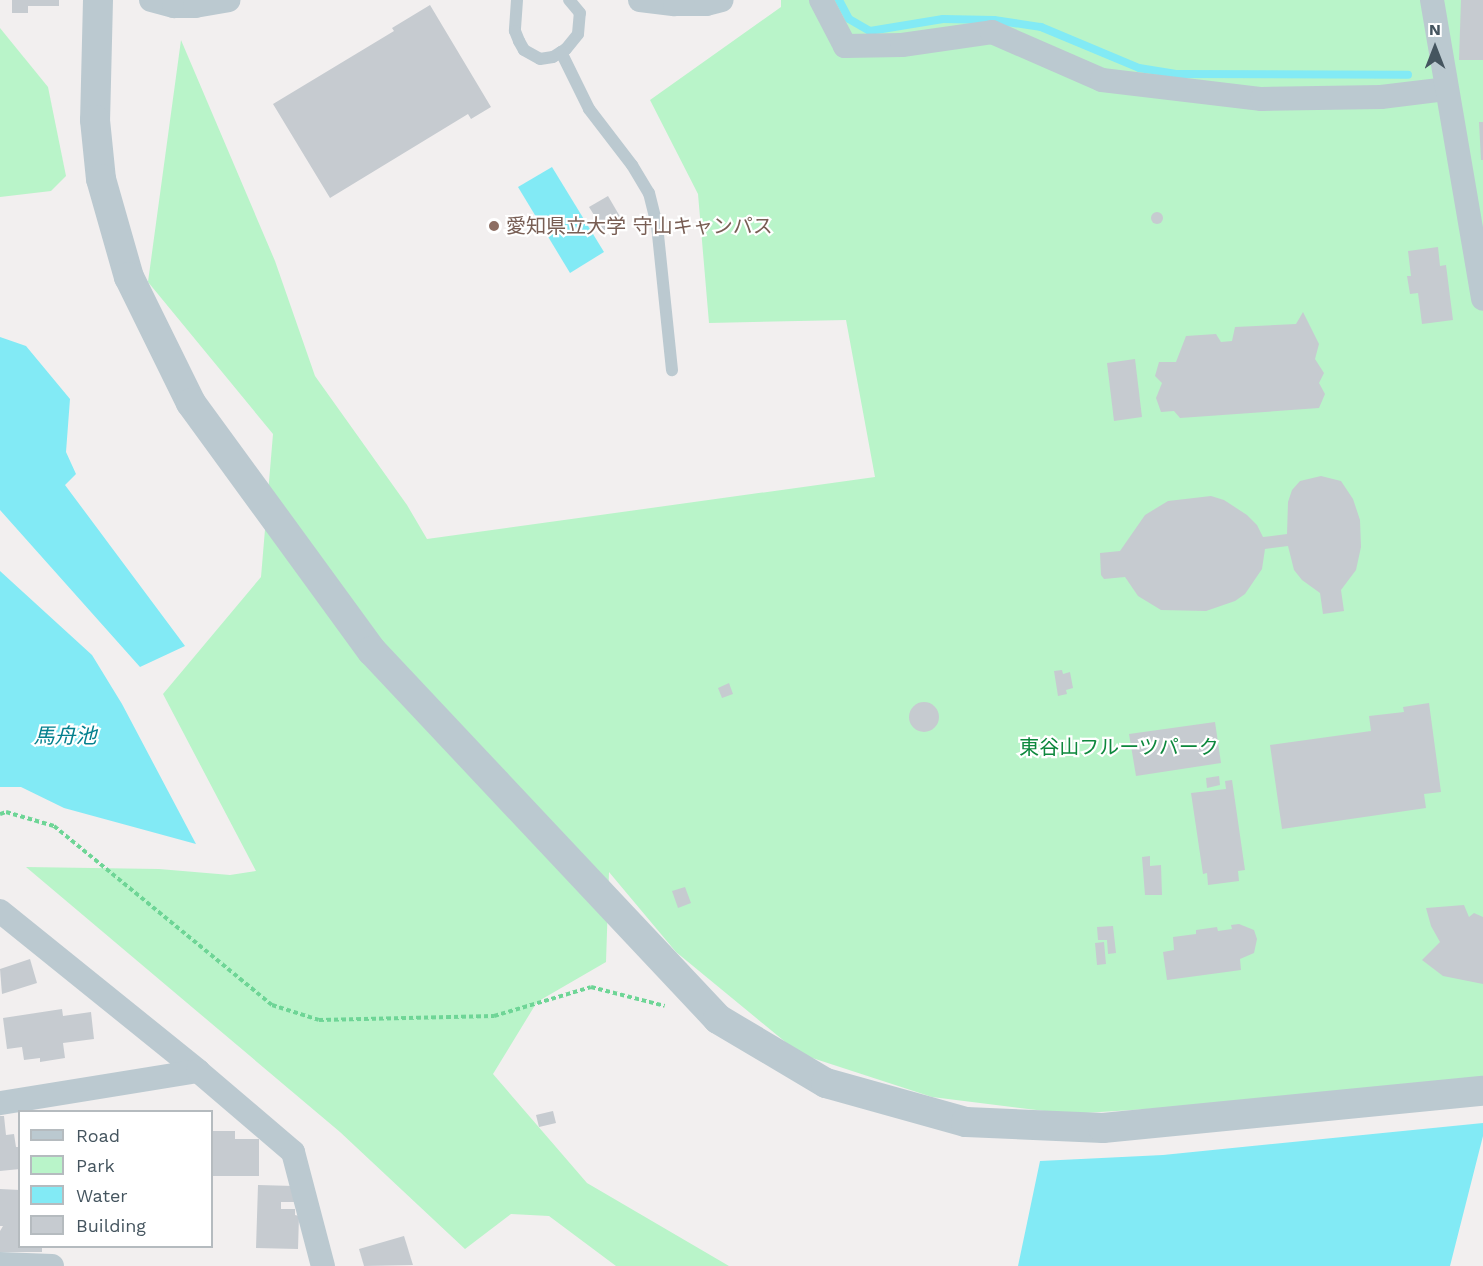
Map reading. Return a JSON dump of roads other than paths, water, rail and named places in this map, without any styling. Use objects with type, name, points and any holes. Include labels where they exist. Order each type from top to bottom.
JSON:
[{"type":"street","points":[[98,0],[95,120],[101,179],[129,277],[191,403],[372,651],[718,1019],[826,1083],[966,1122],[1103,1128],[1483,1091]]},
{"type":"street","points":[[151,0],[174,6],[195,6],[228,0]]},
{"type":"street","points":[[640,0],[675,4],[706,4],[722,0]]},
{"type":"street","points":[[822,0],[845,46],[902,45],[992,32],[1102,80],[1262,99],[1381,97],[1446,89]]},
{"type":"street","points":[[1432,0],[1483,299]]},
{"type":"street","points":[[0,911],[198,1071],[293,1152],[323,1266]]},
{"type":"street","points":[[0,1103],[198,1071]]},
{"type":"street","points":[[0,1264],[52,1266]]},
{"type":"lane","points":[[517,0],[515,31],[524,50],[540,59],[561,52],[578,34],[580,12],[569,0]]},
{"type":"lane","points":[[561,52],[589,109],[632,165],[649,193],[657,225],[672,370]]},
{"type":"water","points":[[552,167],[604,252],[570,273],[518,187]]},
{"type":"water","points":[[0,337],[26,346],[70,399],[66,452],[76,474],[65,485],[185,646],[140,667],[0,510]]},
{"type":"water","name":"馬舟池","points":[[0,571],[92,655],[122,704],[196,844],[64,808],[21,787],[0,787]]},
{"type":"water","points":[[1483,1123],[1483,1136],[1450,1266],[1018,1266],[1040,1161],[1163,1155]]},
{"type":"waterway","points":[[839,0],[849,19],[870,31],[943,19],[994,20],[1041,27],[1139,68],[1175,74],[1408,75]]},
{"type":"place","name":"愛知県立大学 守山キャンパス","points":[[494,226]]},
{"type":"park label","name":"東谷山フルーツパーク","points":[[1119,747]]}]
